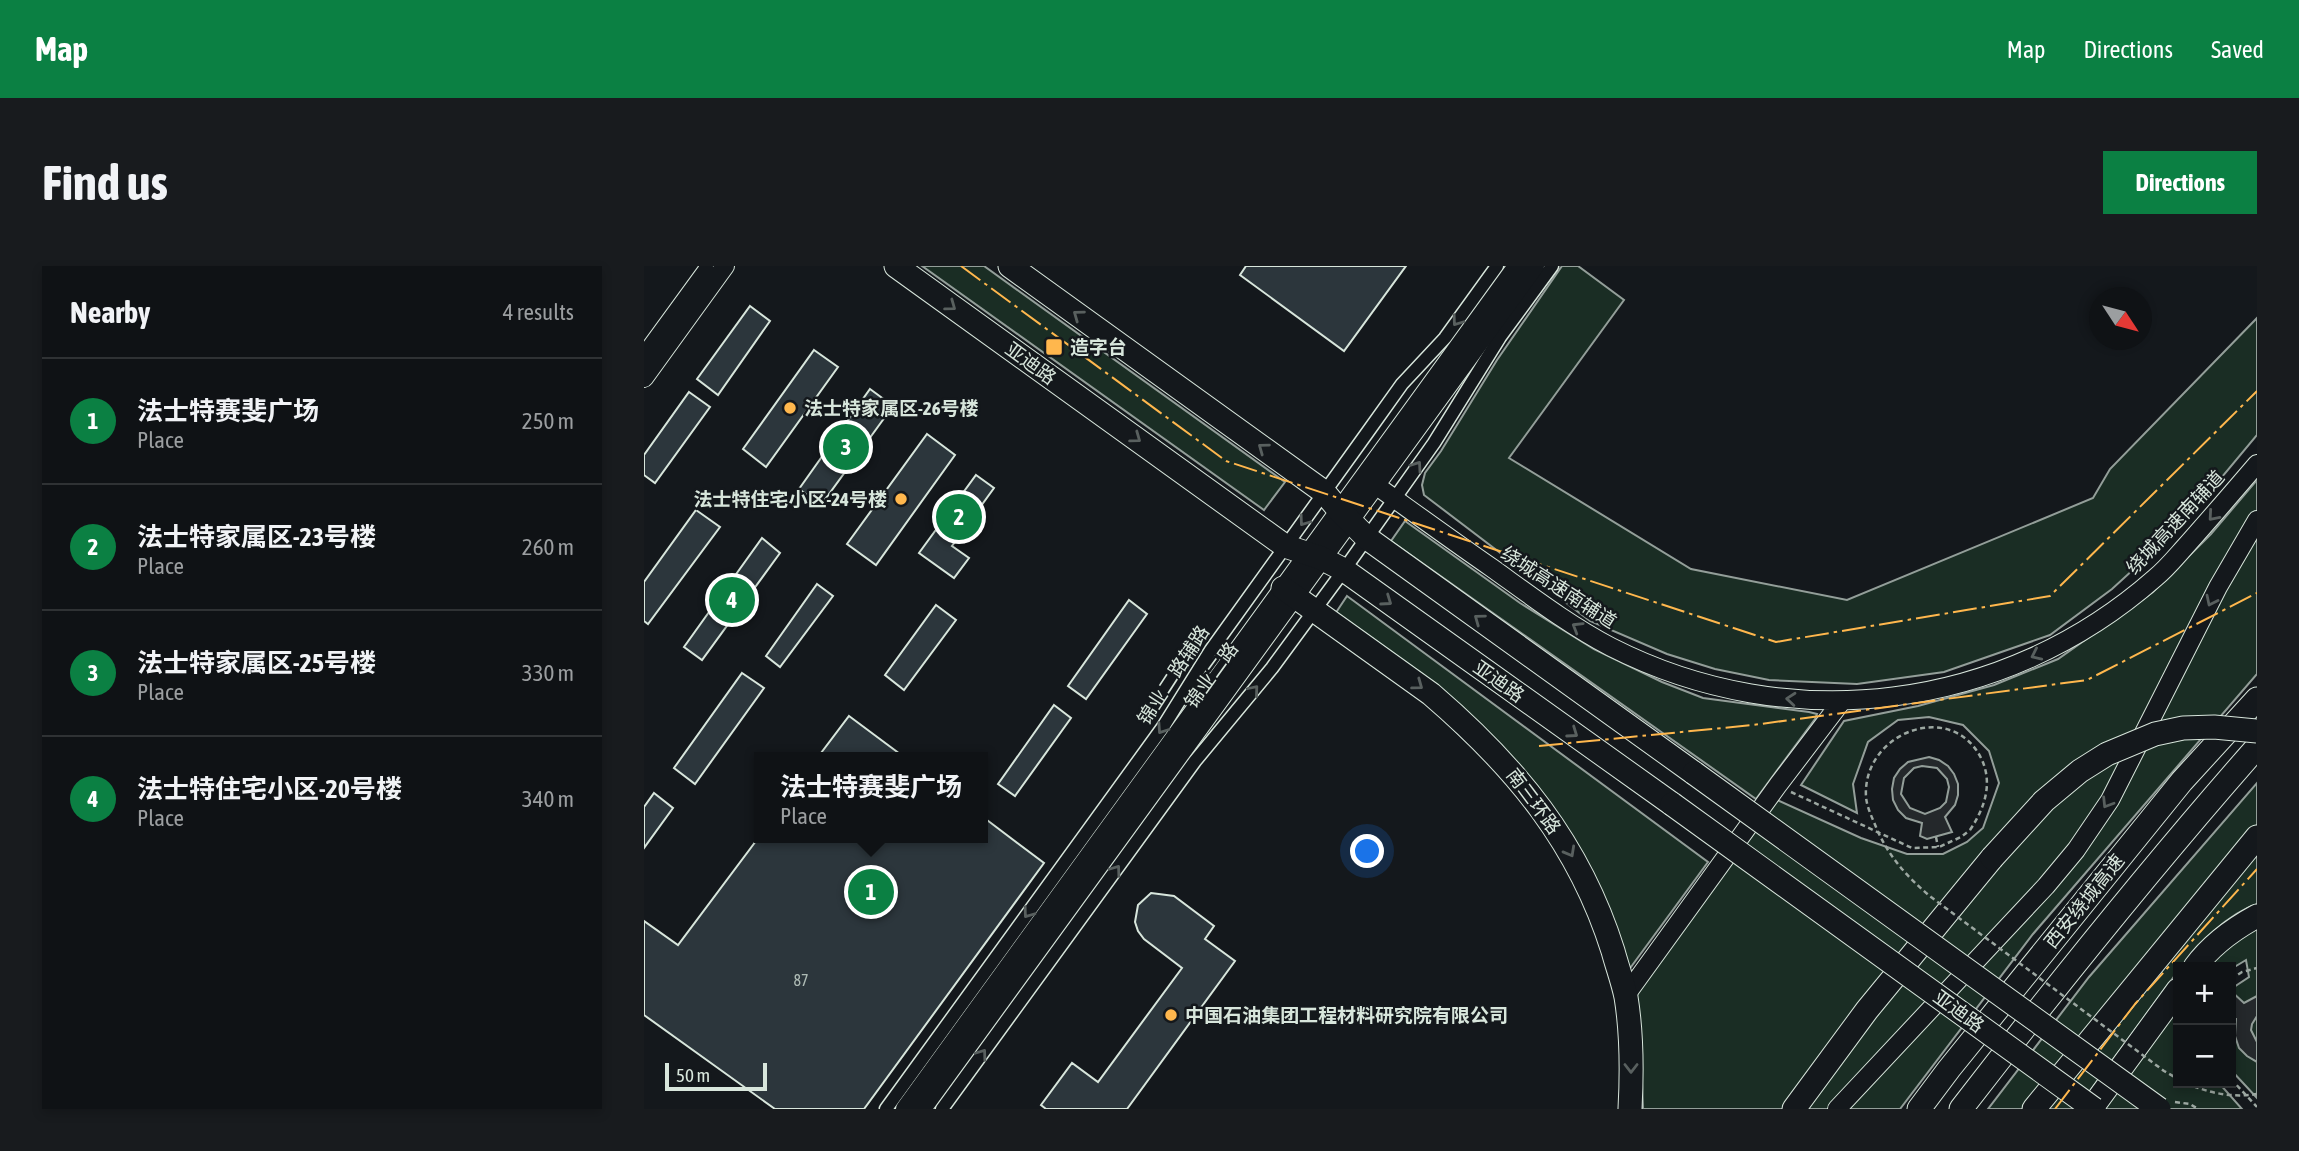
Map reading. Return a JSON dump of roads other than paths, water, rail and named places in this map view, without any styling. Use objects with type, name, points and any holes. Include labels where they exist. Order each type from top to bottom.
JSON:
[{"type":"highway","name":"亚迪路","points":[[895,266],[1285,546],[1344,570],[2093,1109]]},
{"type":"highway","name":"亚迪路","points":[[1010,266],[1324,492],[1367,538],[2159,1109]]},
{"type":"highway","name":"南三环路","points":[[1289,592],[1438,700],[1501,759],[1528,789],[1563,840],[1601,914],[1626,995],[1631,1040],[1630,1109]]},
{"type":"highway","name":"西安绕城高速","points":[[1919,1109],[2182,781],[2257,699]]},
{"type":"highway","points":[[1794,1109],[1867,1010],[1992,858],[2044,801],[2080,771],[2107,754],[2155,734],[2183,728],[2214,727],[2257,731]]},
{"type":"highway","name":"西安绕城高速","points":[[1961,1109],[2045,1001],[2207,803],[2257,747]]},
{"type":"highway","points":[[2034,1109],[2257,837]]},
{"type":"highway","points":[[2199,962],[2230,932],[2257,916]]},
{"type":"highway","points":[[2093,1109],[2173,997]]},
{"type":"highway","points":[[2058,1082],[2083,1109]]},
{"type":"main road","points":[[644,357],[710,266]]},
{"type":"main road","points":[[644,378],[725,266]]},
{"type":"main road","name":"锦业二路","points":[[1370,481],[1517,266]]},
{"type":"main road","name":"锦业二路","points":[[922,1109],[1314,556],[1535,266]]},
{"type":"main road","name":"绕城高速南辅道","points":[[1370,481],[1550,610],[1624,652],[1708,685],[1789,699],[1842,701],[1885,699],[1937,690],[1988,675],[2033,657],[2079,633],[2156,578],[2257,464]]},
{"type":"main road","points":[[1837,1109],[2046,886],[2083,840],[2110,800],[2218,587],[2257,520]]},
{"type":"main road","name":"锦业二路","points":[[905,1109],[1289,592]]},
{"type":"main road","points":[[1626,995],[1842,701]]},
{"type":"street","name":"锦业二路辅路","points":[[886,1109],[1164,727],[1211,650],[1402,384],[1445,338],[1497,266]]},
{"type":"street","points":[[942,1109],[1195,761],[1272,668],[1344,570],[1434,443],[1500,337],[1552,266]]},
{"type":"place","name":"造字台","points":[[1054,347]]},
{"type":"place","name":"法士特家属区-26号楼","points":[[790,408]]},
{"type":"place","name":"法士特家属区-25号楼","points":[[846,447]]},
{"type":"place","name":"法士特住宅小区-24号楼","points":[[901,499]]},
{"type":"place","name":"法士特家属区-23号楼","points":[[959,517]]},
{"type":"place","name":"法士特住宅小区-20号楼","points":[[732,600]]},
{"type":"place","name":"法士特赛斐广场","points":[[871,892]]},
{"type":"place","name":"中国石油集团工程材料研究院有限公司","points":[[1171,1015]]}]
